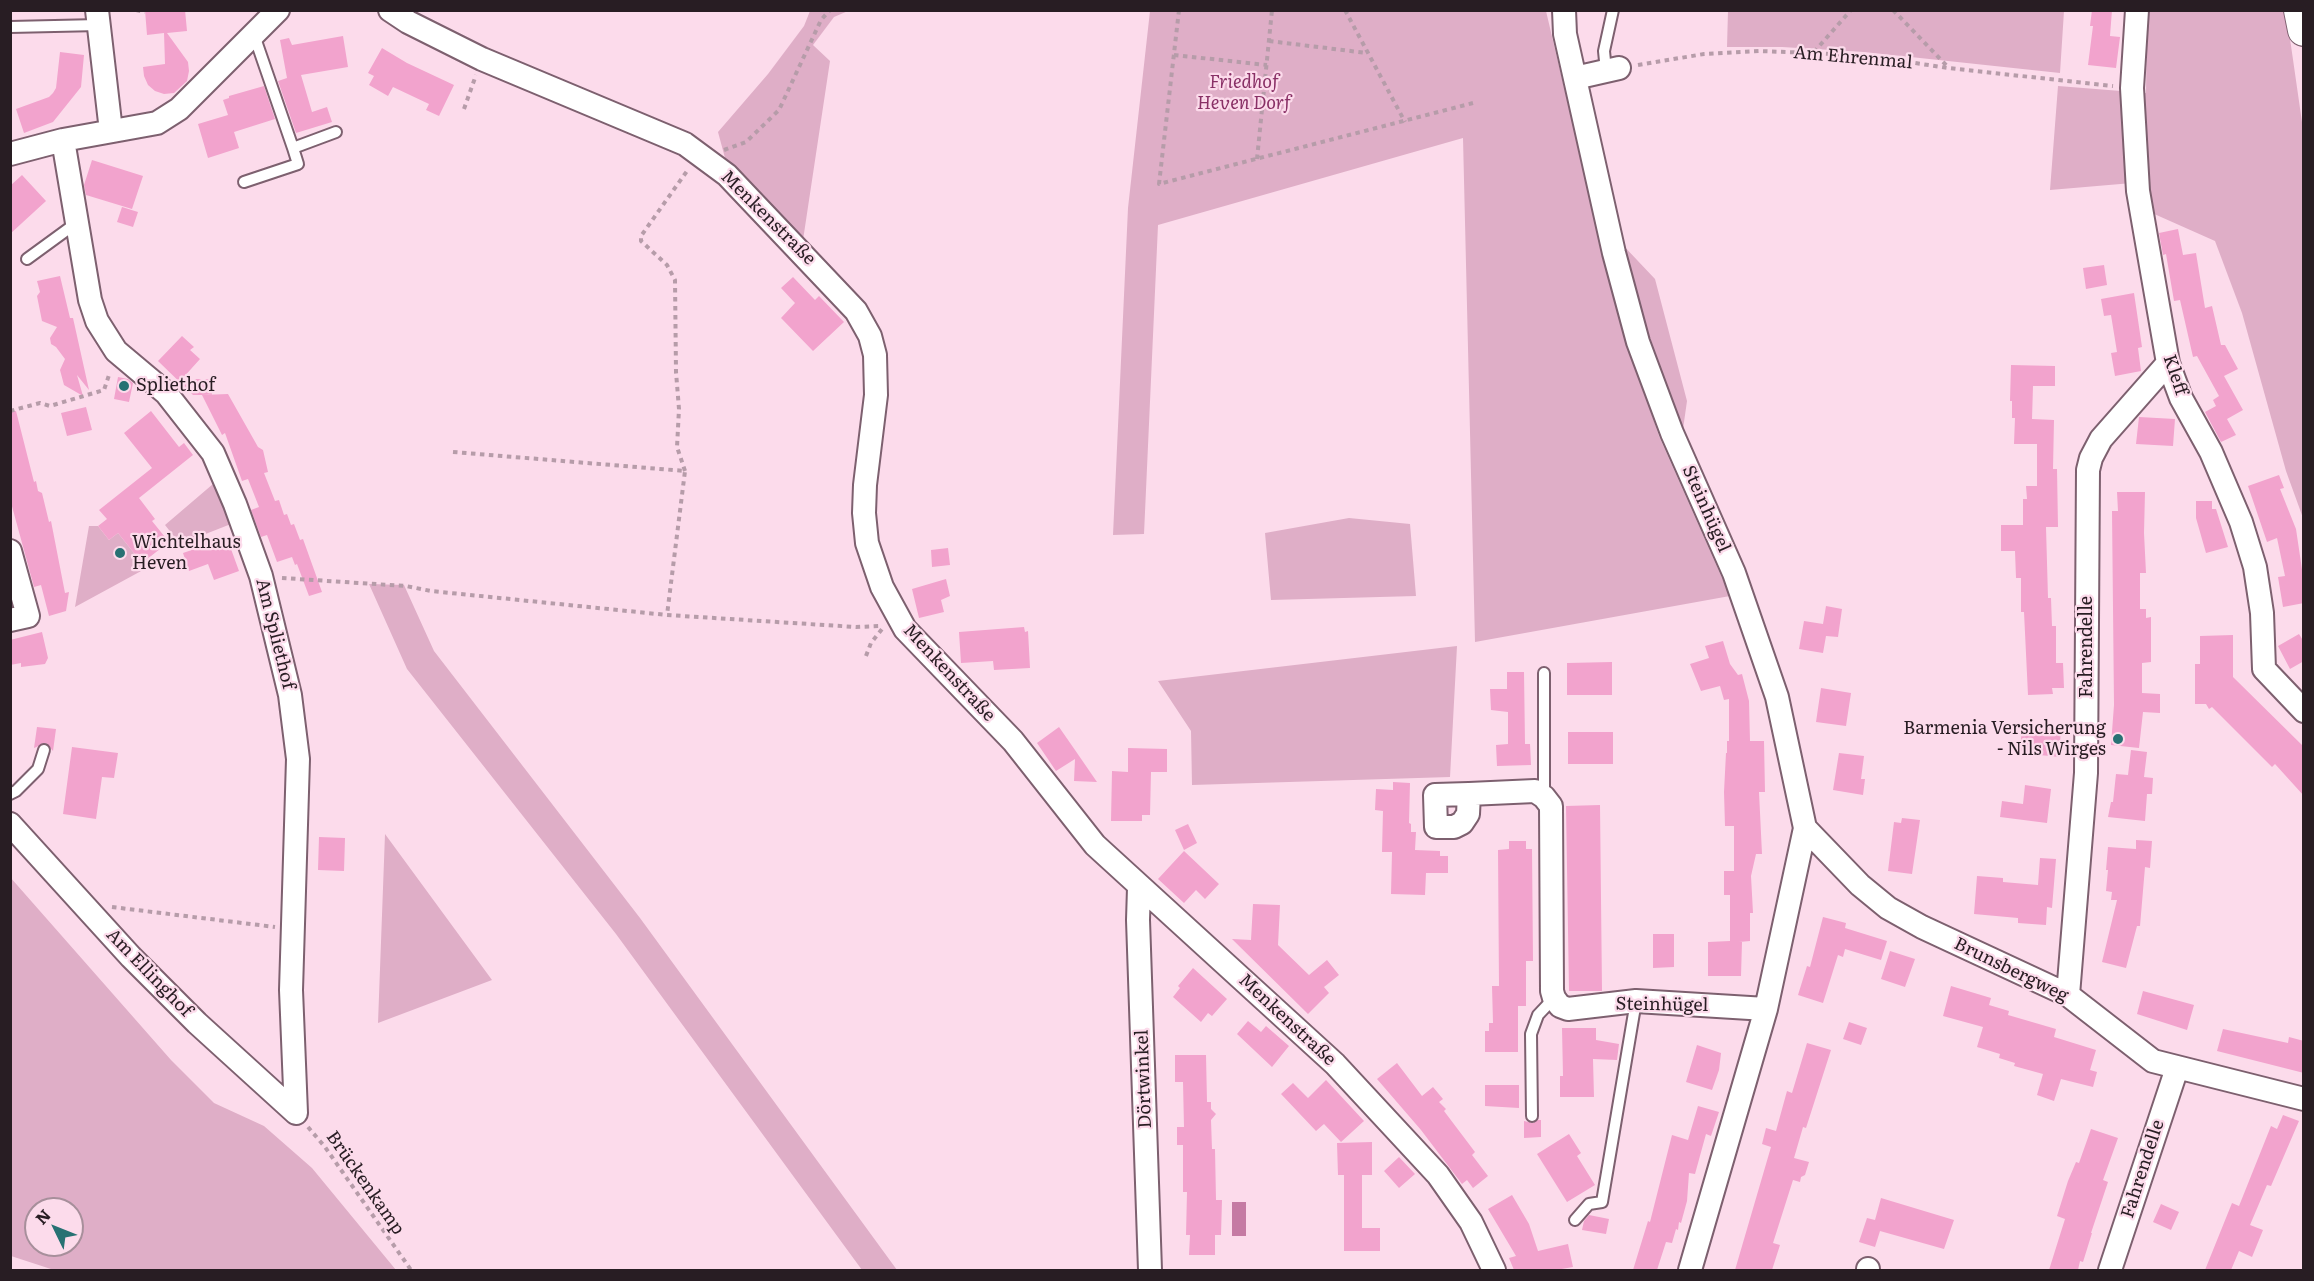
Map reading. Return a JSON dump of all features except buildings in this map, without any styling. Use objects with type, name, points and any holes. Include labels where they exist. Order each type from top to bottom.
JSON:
[{"type":"main road","points":[[2300,10],[2304,30]]},
{"type":"street","points":[[10,154],[63,140],[157,123],[179,109],[278,10]]},
{"type":"street","name":"Menkenstraße","points":[[390,10],[427,32],[482,59],[685,144],[727,175],[856,311],[870,336],[875,356],[876,394],[865,485],[864,513],[867,543],[882,587],[905,629],[1013,741],[1089,839],[1139,888],[1239,974],[1343,1072],[1438,1175],[1471,1222],[1494,1270]]},
{"type":"street","name":"Steinhügel","points":[[1564,10],[1565,34],[1614,253],[1638,342],[1672,433],[1734,573],[1777,697],[1805,828],[1766,1009],[1690,1270]]},
{"type":"street","name":"Kleff","points":[[2137,10],[2132,87],[2138,191],[2168,363],[2181,398],[2211,452],[2241,522],[2255,567],[2262,613],[2264,669],[2304,711]]},
{"type":"street","points":[[98,17],[111,131]]},
{"type":"street","points":[[1575,78],[1613,69]]},
{"type":"street","name":"Am Spliethof","points":[[63,140],[75,224],[90,300],[97,321],[116,351],[166,393],[213,453],[236,504],[261,576],[291,695],[298,759],[291,990],[296,1113]]},
{"type":"street","name":"Fahrendelle","points":[[2068,995],[2086,772],[2088,470],[2091,458],[2101,440],[2168,363]]},
{"type":"street","points":[[10,551],[28,616],[10,620]]},
{"type":"street","points":[[1469,794],[1535,791],[1545,797],[1551,806],[1554,998]]},
{"type":"street","name":"Am Ellinghof","points":[[10,824],[131,957],[196,1023],[296,1113]]},
{"type":"street","name":"Brunsbergweg","points":[[1805,828],[1860,885],[1888,908],[1922,927],[2068,995],[2153,1061],[2304,1099]]},
{"type":"street","name":"Dörtwinkel","points":[[1139,888],[1138,920],[1150,1270]]},
{"type":"street","name":"Steinhügel","points":[[1554,998],[1568,1009],[1635,1001],[1766,1009]]},
{"type":"street","name":"Fahrendelle","points":[[2110,1270],[2177,1068]]},
{"type":"lane","points":[[1613,10],[1604,51],[1613,69]]},
{"type":"lane","points":[[10,27],[98,17]]},
{"type":"lane","points":[[244,183],[298,164],[254,35]]},
{"type":"lane","points":[[293,148],[336,132]]},
{"type":"lane","points":[[27,259],[75,224]]},
{"type":"lane","points":[[1544,673],[1545,797]]},
{"type":"lane","points":[[10,794],[38,769],[44,750]]},
{"type":"lane","points":[[1532,1116],[1531,1034],[1538,1015],[1554,998]]},
{"type":"lane","points":[[1575,1220],[1589,1204],[1602,1202],[1635,1001]]},
{"type":"path","points":[[136,10],[144,12]]},
{"type":"path","points":[[667,615],[685,471],[677,447],[679,409],[676,372],[675,280],[667,265],[641,241],[641,236],[701,155],[746,142],[779,110],[821,20],[830,10]]},
{"type":"path","points":[[1179,10],[1159,184],[1473,103]]},
{"type":"path","points":[[1257,159],[1272,10]]},
{"type":"path","points":[[1345,10],[1405,122]]},
{"type":"path","points":[[1814,52],[1851,10]]},
{"type":"path","points":[[1893,10],[1948,68]]},
{"type":"path","points":[[1269,41],[1368,53]]},
{"type":"path","name":"Am Ehrenmal","points":[[1613,69],[1704,54],[1759,51],[1814,52],[2132,87]]},
{"type":"path","points":[[1174,55],[1267,65]]},
{"type":"path","points":[[464,109],[482,59]]},
{"type":"path","points":[[10,411],[40,403],[50,405],[104,390],[116,351]]},
{"type":"path","points":[[453,452],[685,471]]},
{"type":"path","points":[[261,576],[406,586],[442,592],[667,615],[856,627],[885,626],[871,643],[866,656]]},
{"type":"path","points":[[83,903],[293,929]]},
{"type":"path","name":"Brückenkamp","points":[[296,1113],[325,1147],[411,1270]]},
{"type":"green space","points":[[810,11],[848,11],[834,17],[813,45],[830,61],[803,240],[728,169],[718,132],[768,74],[804,26]]},
{"type":"green space","name":"Friedhof Heven Dorf","points":[[1150,11],[1546,11],[1604,257],[1628,344],[1659,436],[1730,596],[1475,642],[1463,138],[1158,225],[1144,534],[1113,535],[1128,208]]},
{"type":"green space","points":[[1728,11],[2064,11],[2060,73],[1864,52],[1782,47],[1727,47]]},
{"type":"green space","points":[[2147,11],[2286,11],[2304,136],[2303,518],[2286,471],[2242,313],[2215,241],[2152,213],[2144,182],[2050,190],[2058,86],[2146,93]]},
{"type":"green space","points":[[1620,242],[1655,279],[1687,401],[1682,436],[1645,332]]},
{"type":"green space","points":[[213,484],[231,524],[180,544],[165,525]]},
{"type":"green space","points":[[1349,518],[1410,524],[1416,596],[1271,600],[1265,533]]},
{"type":"green space","points":[[89,526],[98,526],[109,540],[118,533],[142,563],[143,570],[75,607]]},
{"type":"green space","points":[[369,584],[404,585],[434,651],[640,918],[897,1270],[862,1270],[616,934],[407,669]]},
{"type":"green space","points":[[1457,646],[1450,777],[1192,785],[1191,731],[1158,681]]},
{"type":"green space","points":[[385,834],[492,980],[378,1023]]},
{"type":"green space","points":[[10,877],[171,1060],[214,1103],[264,1126],[312,1168],[396,1270],[54,1270],[11,1256]]},
{"type":"shaded area","points":[[1232,1202],[1246,1202],[1246,1236],[1232,1236]]},
{"type":"place","name":"Spliethof","points":[[124,386]]},
{"type":"place","name":"Wichtelhaus Heven","points":[[120,553]]},
{"type":"place","name":"Barmenia Versicherung - Nils Wirges","points":[[2118,739]]}]
